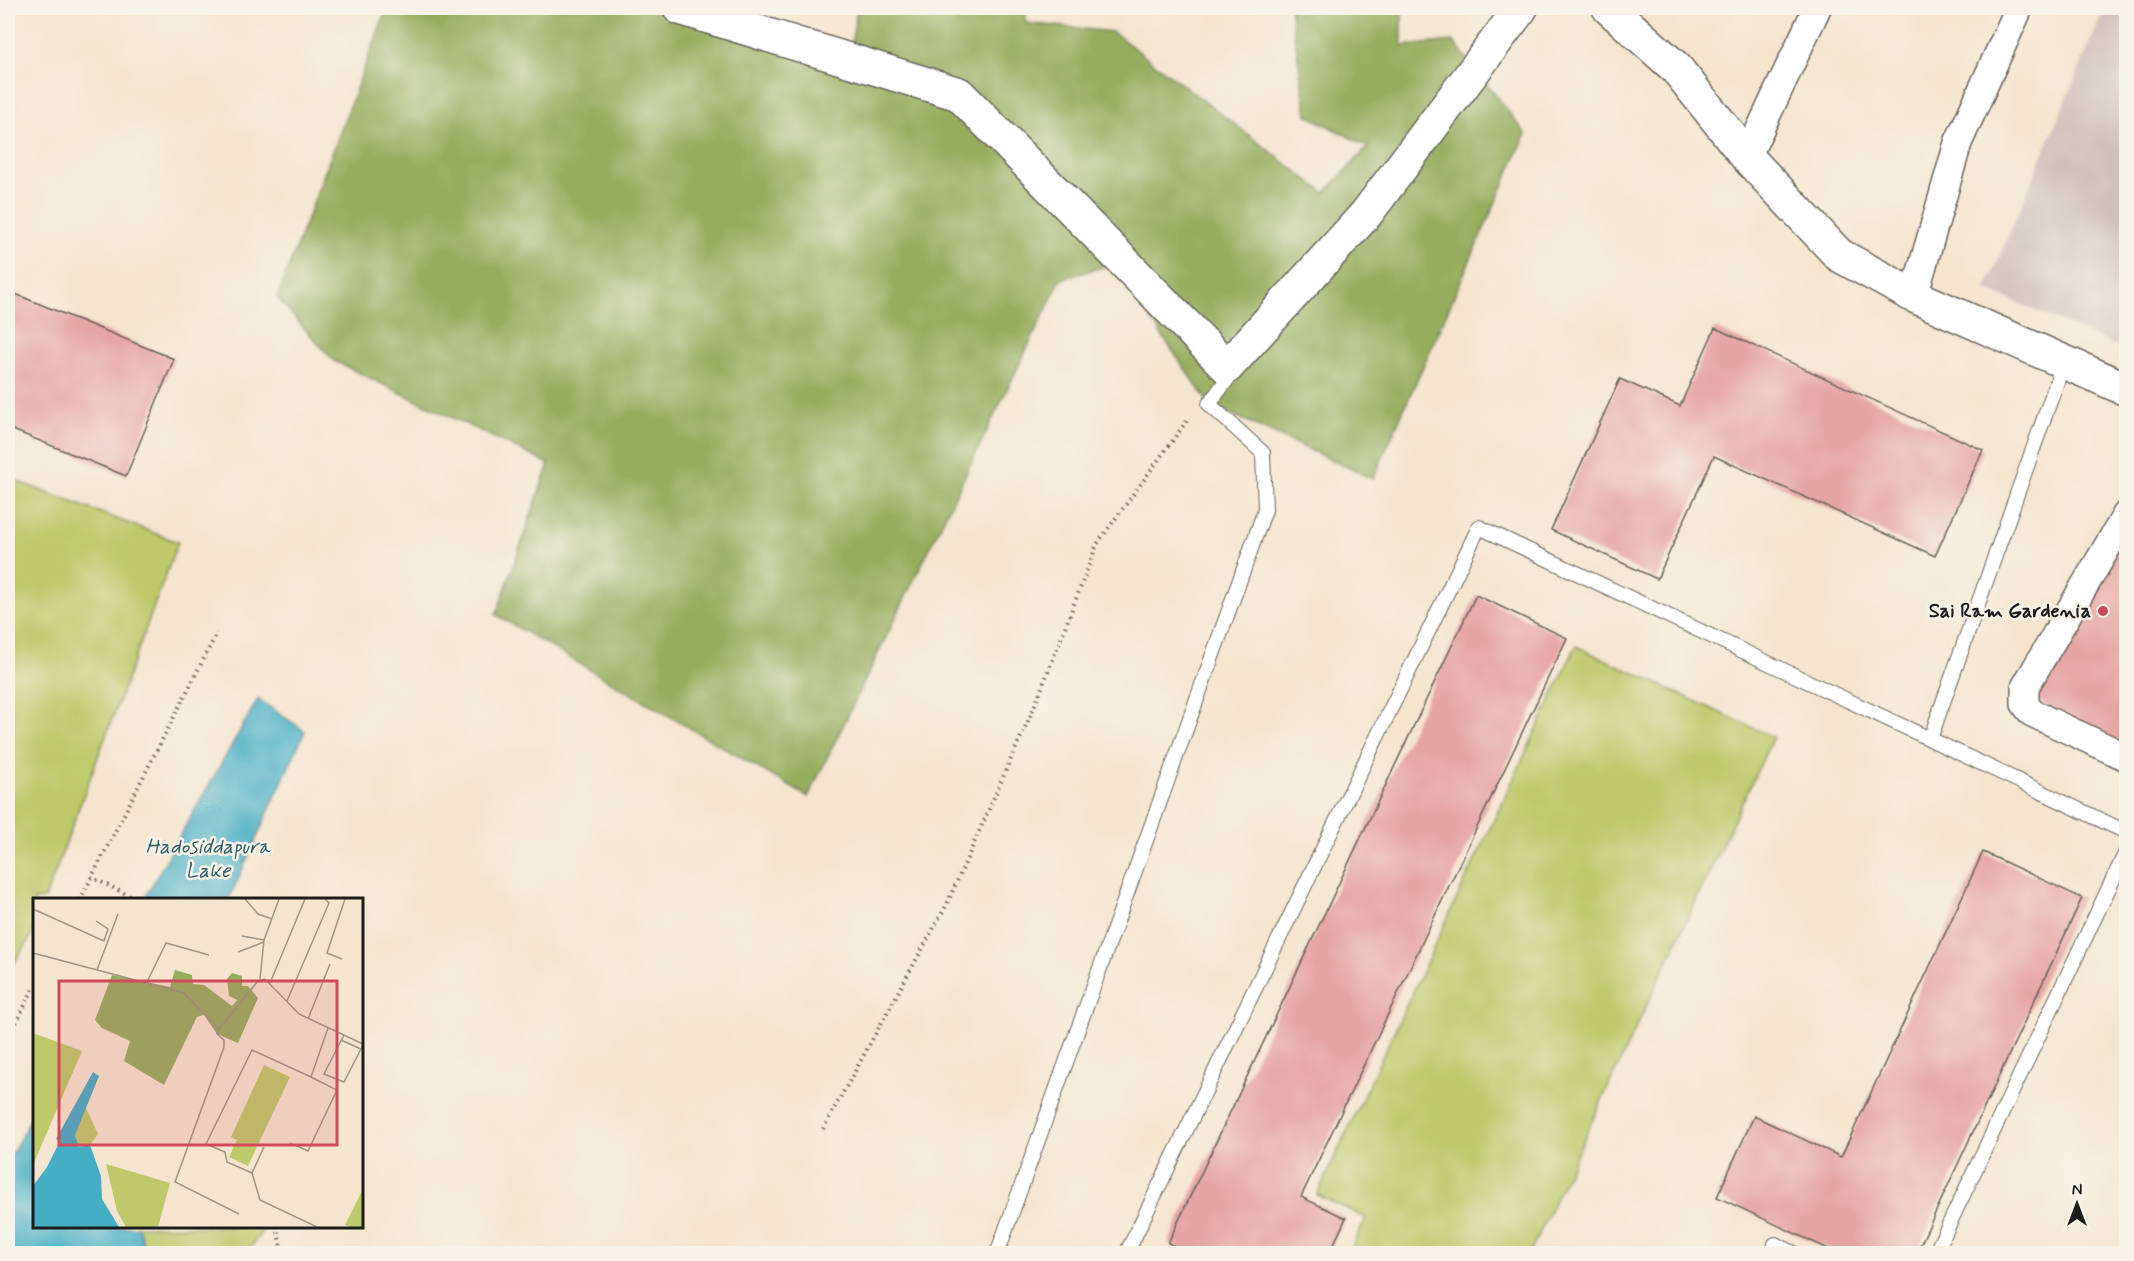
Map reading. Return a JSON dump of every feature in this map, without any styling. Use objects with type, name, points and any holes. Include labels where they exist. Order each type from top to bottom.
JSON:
[{"type":"street","points":[[680,8],[959,94],[1227,367],[1366,214],[1521,8]]},
{"type":"street","points":[[1747,157],[1817,8]]},
{"type":"street","points":[[1914,296],[1958,143],[2019,8]]},
{"type":"street","points":[[1615,10],[1676,68],[1747,157],[1839,255],[1914,296],[2127,389]]},
{"type":"street","points":[[2127,515],[2025,687],[2025,704],[2032,713],[2127,757]]},
{"type":"lane","points":[[998,1254],[1265,510],[1263,453],[1209,405],[1229,377],[1231,362]]},
{"type":"lane","points":[[1930,739],[2064,362]]},
{"type":"lane","points":[[1137,1254],[1128,1250],[1479,527],[2127,832]]},
{"type":"lane","points":[[1935,1254],[2127,852]]},
{"type":"lane","points":[[1775,1244],[1796,1254]]},
{"type":"path","points":[[823,1129],[947,904],[1038,698],[1097,544],[1193,414]]},
{"type":"path","points":[[81,898],[217,633]]},
{"type":"path","points":[[91,877],[134,898]]},
{"type":"path","points":[[8,1040],[33,989]]},
{"type":"path","points":[[277,1228],[282,1254]]},
{"type":"shaded area","points":[[2105,8],[2126,8],[2126,350],[1986,289]]},
{"type":"green space","points":[[387,8],[664,8],[851,46],[857,8],[1025,8],[1026,23],[1113,32],[1325,193],[1368,147],[1307,115],[1290,8],[1402,8],[1402,46],[1453,41],[1526,134],[1373,479],[1209,404],[1113,264],[1061,279],[808,797],[496,615],[549,464],[334,361],[277,298]]},
{"type":"green space","points":[[8,478],[178,542],[45,898],[33,898],[31,937],[8,973]]},
{"type":"green space","points":[[1576,646],[1773,737],[1530,1253],[1349,1253],[1366,1218],[1317,1195]]},
{"type":"green space","points":[[139,1228],[264,1228],[246,1254],[146,1253]]},
{"type":"water","name":"Hadosiddapura Lake","points":[[258,699],[305,731],[229,898],[145,898]]},
{"type":"water","points":[[33,1114],[33,1228],[138,1228],[146,1253],[8,1253],[8,1161]]},
{"type":"building","points":[[8,291],[174,359],[126,476],[8,428]]},
{"type":"building","points":[[1715,328],[1983,450],[1935,556],[1714,456],[1657,579],[1551,530],[1620,379],[1680,406]]},
{"type":"building","name":"Sai Ram Gardenia","points":[[2126,523],[2126,748],[2034,699]]},
{"type":"building","points":[[1476,595],[1567,638],[1301,1197],[1346,1218],[1329,1254],[1191,1254],[1168,1243]]},
{"type":"building","points":[[1983,852],[2082,898],[1916,1254],[1839,1254],[1717,1197],[1754,1116],[1841,1157]]},
{"type":"place","name":"Sai Ram Gardenia","points":[[2103,611]]}]
